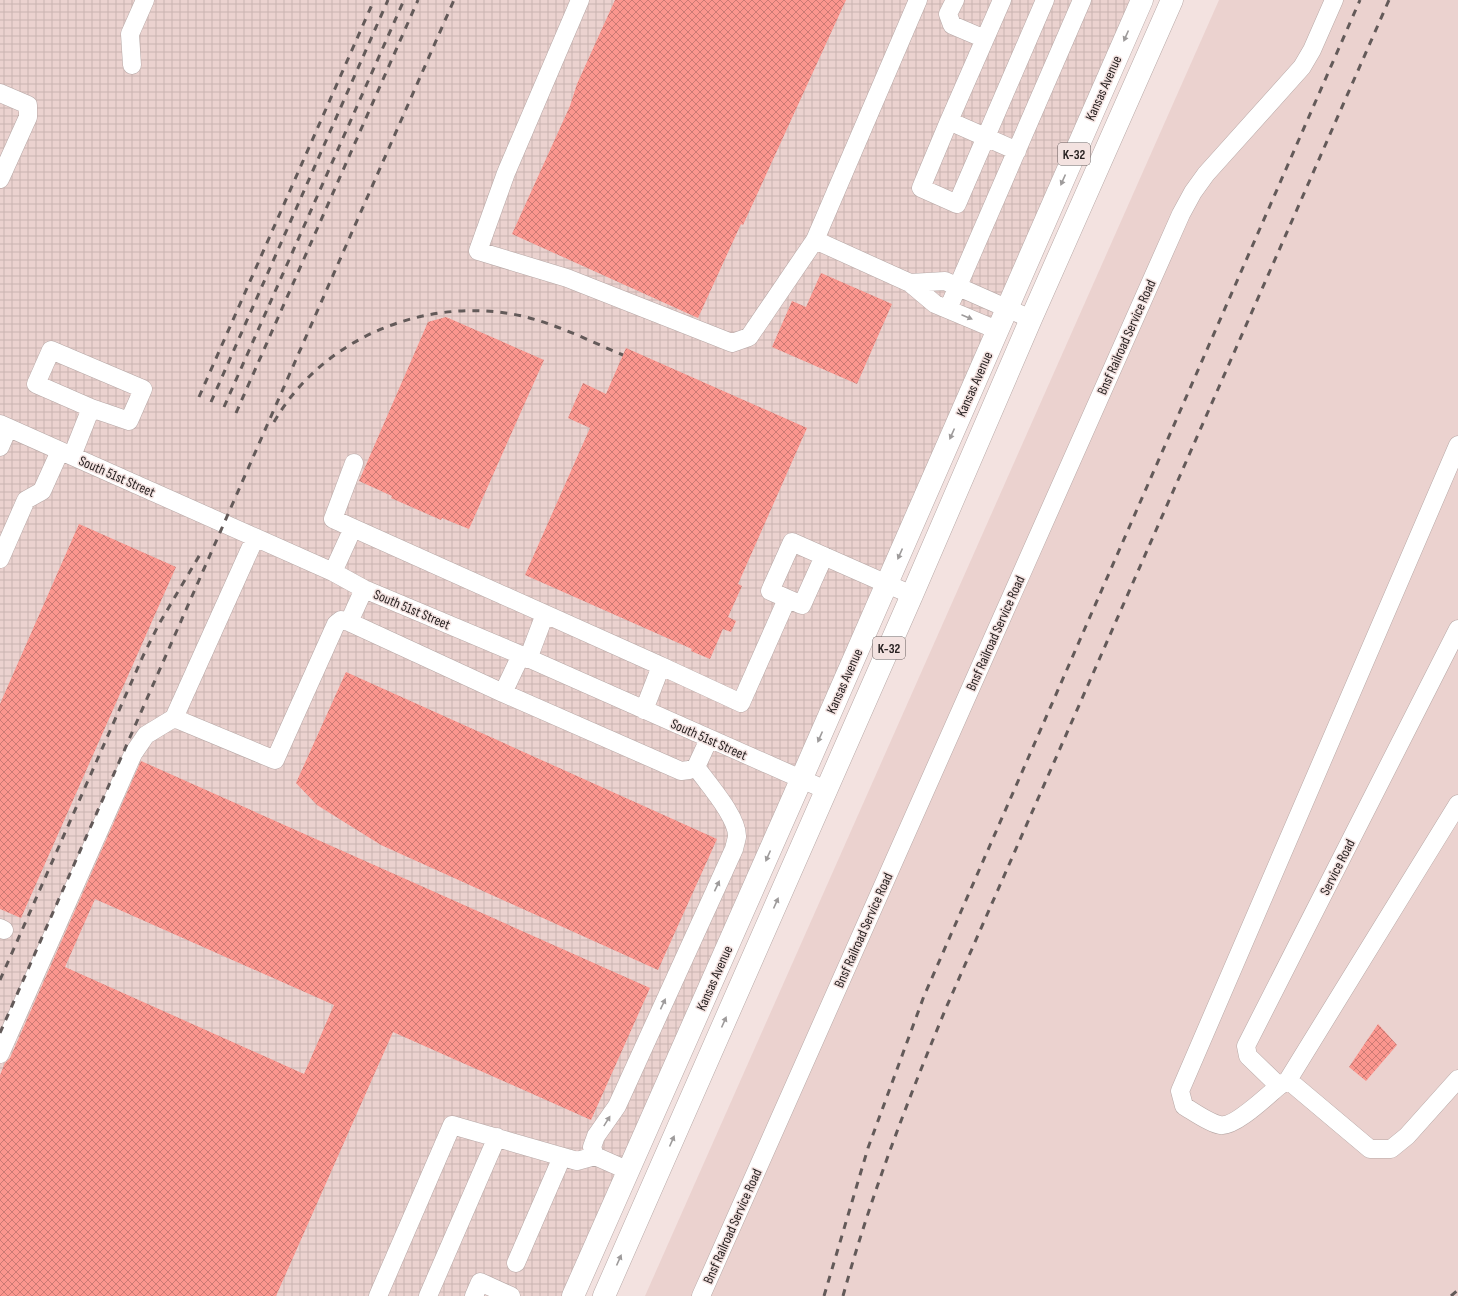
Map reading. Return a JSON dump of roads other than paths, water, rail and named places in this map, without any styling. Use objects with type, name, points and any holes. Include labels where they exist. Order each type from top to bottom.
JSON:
[{"type":"main road","name":"Kansas Avenue","points":[[573,1296],[801,780],[1006,308],[1142,0]]},
{"type":"main road","name":"Kansas Avenue","points":[[604,1296],[1172,0]]},
{"type":"street","points":[[132,65],[130,34],[145,0]]},
{"type":"street","points":[[580,0],[506,173],[478,251],[566,278],[732,343],[749,337],[815,240],[918,0]]},
{"type":"street","points":[[955,0],[948,14],[952,25],[985,39]]},
{"type":"street","points":[[1002,0],[920,188],[957,204],[1046,0]]},
{"type":"street","points":[[948,309],[1082,0]]},
{"type":"street","name":"Bnsf Railroad Service Road","points":[[701,1296],[1180,214],[1206,174],[1302,67],[1312,50],[1334,0]]},
{"type":"street","points":[[0,93],[28,105],[28,117],[0,179]]},
{"type":"street","points":[[949,121],[1017,151]]},
{"type":"street","points":[[815,240],[910,283],[935,304],[997,330]]},
{"type":"street","points":[[910,283],[945,281],[1031,319]]},
{"type":"street","points":[[51,350],[143,389],[129,421],[91,408],[36,384],[51,350]]},
{"type":"street","points":[[0,559],[26,500],[42,491],[66,454],[91,408]]},
{"type":"street","points":[[0,447],[4,426]]},
{"type":"street","name":"South 51st Street","points":[[4,426],[333,572],[364,589],[524,657],[826,790]]},
{"type":"street","points":[[1458,445],[1180,1091],[1184,1106],[1204,1118],[1221,1125],[1237,1121],[1283,1083],[1458,804]]},
{"type":"street","points":[[354,463],[333,519],[742,703],[787,599]]},
{"type":"street","points":[[333,572],[353,528]]},
{"type":"street","points":[[0,1054],[133,754],[146,735],[174,718],[255,538]]},
{"type":"street","points":[[824,556],[802,605],[770,591],[792,542],[824,556],[912,595]]},
{"type":"street","points":[[350,622],[364,589]]},
{"type":"street","points":[[504,693],[546,614]]},
{"type":"street","points":[[174,718],[275,760],[336,624],[341,620],[350,622],[504,693],[681,771],[696,767],[709,739]]},
{"type":"street","name":"Service Road","points":[[1458,629],[1246,1046],[1248,1056],[1370,1149],[1392,1149],[1407,1136],[1458,1079]]},
{"type":"street","points":[[644,710],[662,666]]},
{"type":"street","points":[[595,1156],[592,1147],[596,1136],[616,1106],[734,849],[737,837],[732,818],[696,767]]},
{"type":"street","points":[[378,1296],[452,1125],[577,1161],[595,1156],[629,1171]]},
{"type":"street","points":[[428,1296],[497,1137]]},
{"type":"street","points":[[516,1263],[562,1157]]},
{"type":"street","points":[[474,1296],[480,1282],[511,1296]]},
{"type":"railway","points":[[199,397],[374,0]]},
{"type":"railway","points":[[211,402],[388,0]]},
{"type":"railway","points":[[224,407],[404,0]]},
{"type":"railway","points":[[236,413],[418,0]]},
{"type":"railway","points":[[0,1033],[454,0]]},
{"type":"railway","points":[[824,1296],[868,1148],[924,996],[1360,0]]},
{"type":"railway","points":[[843,1296],[865,1223],[890,1150],[946,1008],[1389,0]]},
{"type":"railway","points":[[274,422],[294,393],[318,368],[346,348],[376,331],[409,320],[443,313],[477,311],[512,314],[526,317],[541,321],[623,355]]},
{"type":"railway","points":[[0,980],[143,656],[159,624],[202,551]]},
{"type":"railway","points":[[1451,1296],[1458,1290]]}]
